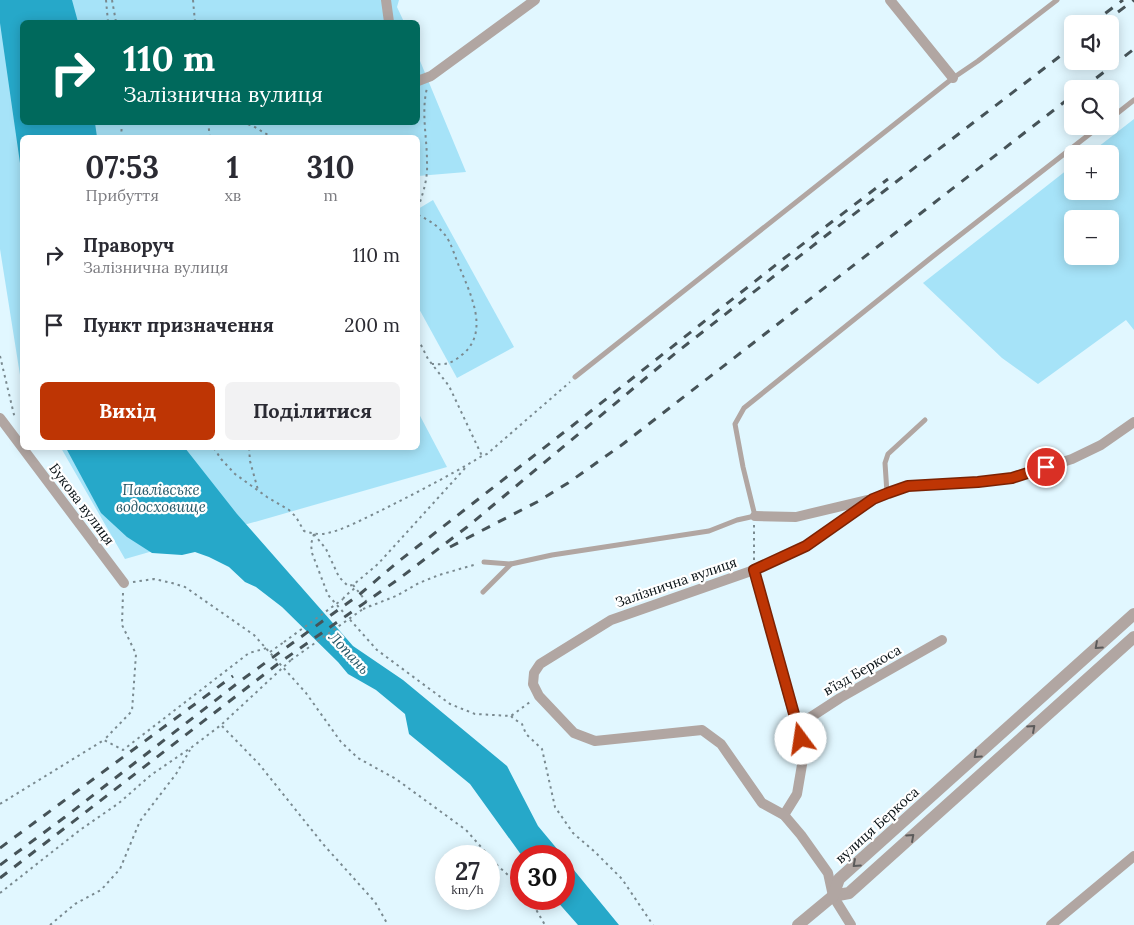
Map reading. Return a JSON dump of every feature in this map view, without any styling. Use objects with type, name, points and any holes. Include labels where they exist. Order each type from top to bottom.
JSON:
[{"type":"street","points":[[386,0],[389,20]]},
{"type":"street","points":[[420,80],[431,76],[535,0]]},
{"type":"street","points":[[890,0],[953,78]]},
{"type":"street","name":"Букова вулиця","points":[[0,418],[20,445]]},
{"type":"street","name":"Залізнична вулиця","points":[[539,696],[533,684],[534,673],[540,664],[611,620],[754,570],[806,546],[873,499],[908,486],[1012,478],[1072,459],[1101,445],[1134,422]]},
{"type":"street","name":"Букова вулиця","points":[[24,450],[124,583]]},
{"type":"street","points":[[755,516],[796,517],[873,499]]},
{"type":"street","points":[[754,570],[804,753],[797,794],[784,815]]},
{"type":"street","name":"вулиця Беркоса","points":[[832,896],[839,879],[1134,614]]},
{"type":"street","points":[[798,925],[832,896],[849,893],[1134,637]]},
{"type":"street","name":"в’їзд Беркоса","points":[[796,723],[942,640]]},
{"type":"street","points":[[539,696],[574,733],[595,741],[702,730],[721,744],[762,803],[784,815],[801,835],[828,873],[832,896],[851,925]]},
{"type":"street","points":[[1052,925],[1134,856]]},
{"type":"lane","points":[[575,377],[953,78],[978,61],[1056,0]]},
{"type":"lane","points":[[1119,111],[1134,100]]},
{"type":"lane","points":[[484,562],[511,564],[552,555],[709,530],[755,516],[735,424],[744,408],[932,257],[1088,135]]},
{"type":"lane","points":[[888,493],[885,462],[888,454],[925,420]]},
{"type":"lane","points":[[483,592],[511,564]]},
{"type":"path","points":[[106,0],[108,20]]},
{"type":"path","points":[[112,0],[116,20]]},
{"type":"path","points":[[192,0],[195,20]]},
{"type":"path","points":[[420,202],[425,188],[428,164],[424,107],[426,91],[431,76]]},
{"type":"path","points":[[250,125],[268,135]]},
{"type":"path","points":[[420,216],[431,221],[447,236],[473,300],[477,324],[474,340],[466,352],[446,365],[432,364]]},
{"type":"path","points":[[420,343],[432,364],[449,386],[482,456]]},
{"type":"path","points":[[0,356],[14,418]]},
{"type":"path","points":[[215,450],[235,474],[296,517],[304,531],[324,534],[348,526],[427,488],[487,454],[575,377]]},
{"type":"path","points":[[249,450],[250,461],[258,490]]},
{"type":"path","points":[[314,534],[326,549],[339,577],[348,586],[353,585],[378,564],[470,464]]},
{"type":"path","points":[[754,570],[755,516]]},
{"type":"path","points":[[314,534],[311,544],[312,552],[328,595],[377,650],[450,704],[475,714],[511,716],[522,724],[526,734],[542,749],[555,808],[573,833],[622,879],[653,925]]},
{"type":"path","points":[[0,893],[80,830],[119,803],[151,775],[221,725],[291,660],[363,609],[396,596],[419,582],[484,562]]},
{"type":"path","points":[[0,804],[104,740],[132,711],[136,654],[122,625],[124,583],[154,579],[184,587],[254,634],[290,673],[341,742],[358,758],[396,779],[466,830],[510,877]]},
{"type":"path","points":[[353,585],[370,606]]},
{"type":"path","points":[[270,652],[343,599],[355,588]]},
{"type":"path","points":[[104,740],[123,750],[249,653],[267,648]]},
{"type":"path","points":[[511,716],[539,696]]},
{"type":"path","points":[[221,725],[259,764],[323,844],[375,902],[388,925]]},
{"type":"path","points":[[50,925],[75,904],[101,890],[120,869],[140,821],[176,774],[192,747]]},
{"type":"path","points":[[536,910],[545,925]]},
{"type":"shaded area","points":[[0,0],[399,0],[397,7],[403,20],[20,20],[20,125],[420,125],[420,61],[466,172],[420,176],[420,135],[20,135],[20,375],[0,249]]},
{"type":"shaded area","points":[[1134,119],[1134,330],[1126,320],[1038,384],[1002,358],[923,283],[1064,172],[1064,200],[1119,200],[1119,145],[1101,145],[1113,135],[1119,135],[1119,131]]},
{"type":"shaded area","points":[[433,200],[514,347],[457,378],[420,311],[420,208]]},
{"type":"shaded area","points":[[420,416],[447,467],[125,559],[62,450],[420,450]]},
{"type":"water","points":[[0,0],[72,0],[77,20],[20,20],[20,125],[95,125],[97,135],[20,135],[20,163],[0,23]]},
{"type":"water","name":"Павлівське водосховище","points":[[67,450],[187,450],[237,514],[353,646],[403,680],[507,766],[538,826],[554,845],[514,845],[470,784],[409,734],[405,714],[376,690],[348,674],[282,607],[256,587],[245,582],[229,567],[195,552],[182,555],[152,553],[127,537],[101,513]]},
{"type":"water","points":[[575,871],[619,925],[578,925],[565,910],[575,910]]},
{"type":"waterway","points":[[779,730],[794,724]]},
{"type":"railway","points":[[1103,15],[1123,0]]},
{"type":"railway","points":[[1118,12],[1134,0]]},
{"type":"railway","points":[[1094,80],[1134,49]]},
{"type":"railway","points":[[0,878],[279,663],[400,578],[467,527],[677,352],[1064,53]]},
{"type":"railway","points":[[450,547],[537,502],[568,483],[623,444],[1064,102]]},
{"type":"railway","points":[[0,865],[243,679],[360,594],[399,561],[888,179]]},
{"type":"railway","points":[[0,848],[233,676]]},
{"type":"route","points":[[801,739],[754,570],[806,546],[873,499],[888,493],[908,486],[1012,478],[1046,467]]},
{"type":"water label","name":"Лопань","points":[[349,653]]}]
